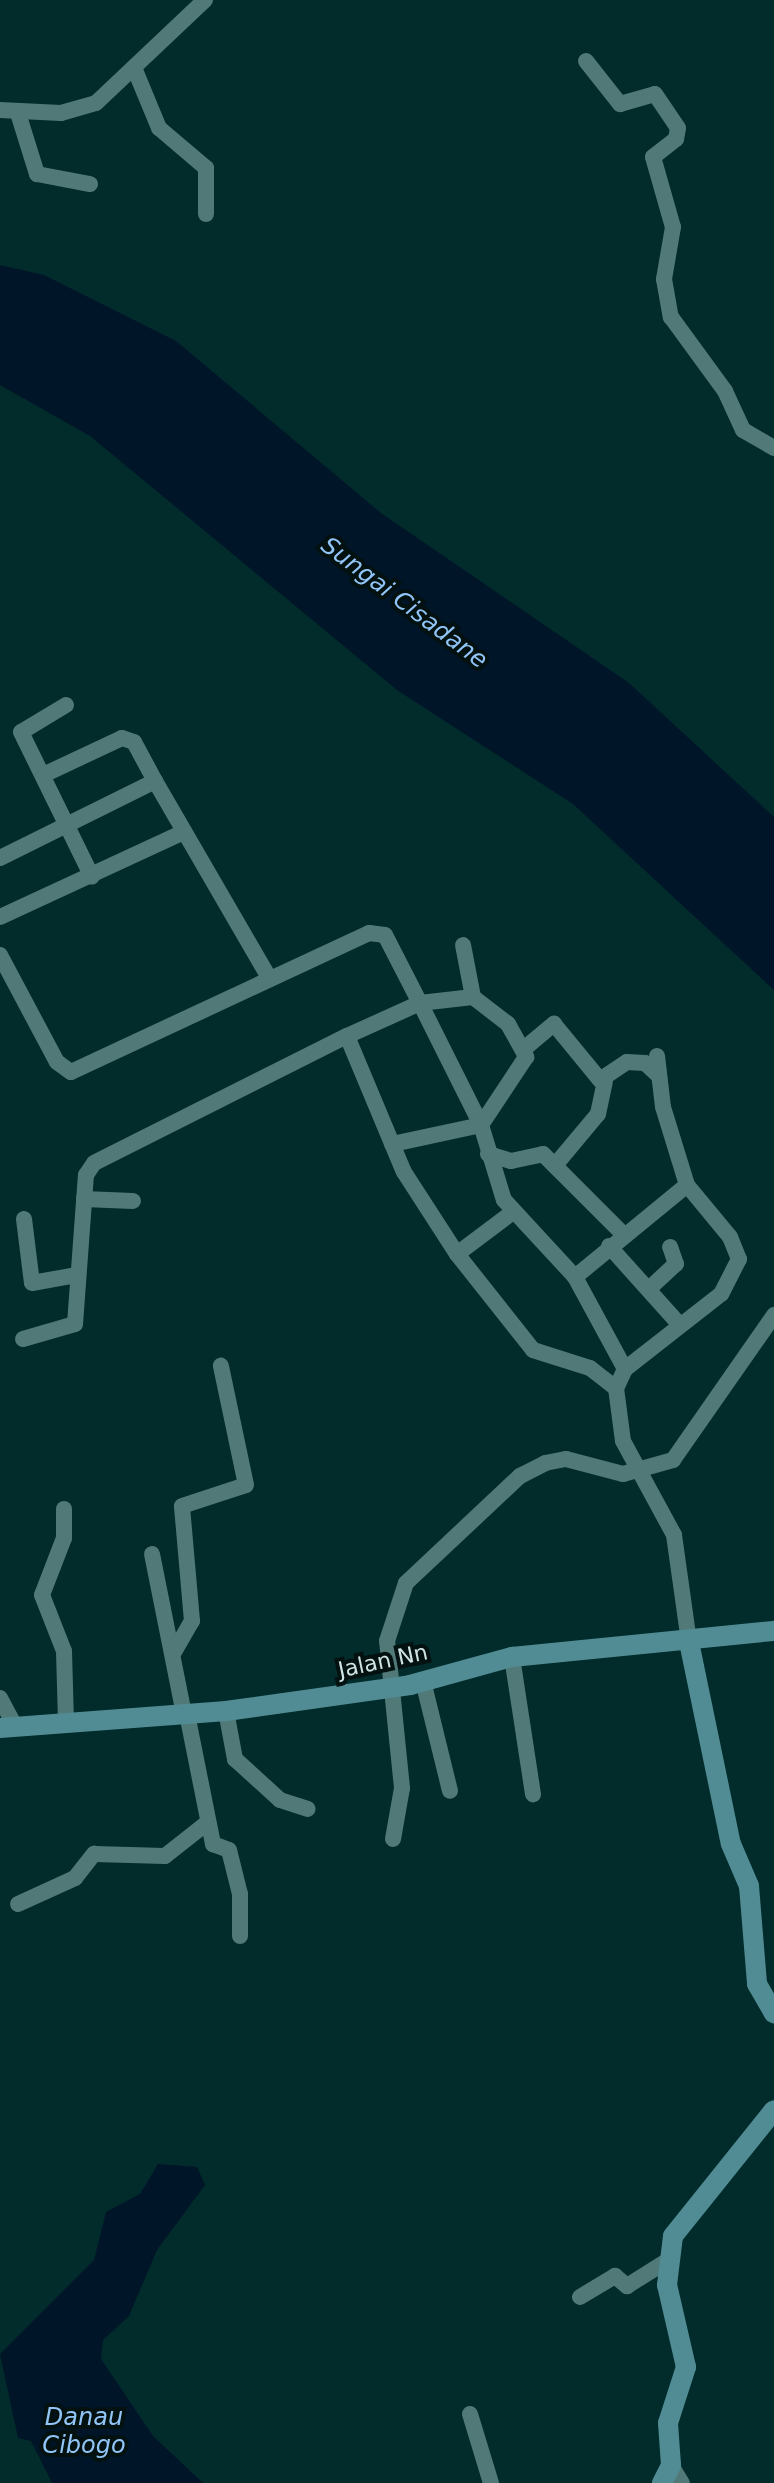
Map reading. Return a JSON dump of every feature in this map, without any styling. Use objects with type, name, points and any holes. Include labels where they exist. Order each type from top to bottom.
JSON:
[{"type":"street","points":[[0,110],[18,113],[85,108],[135,70],[205,0]]},
{"type":"street","points":[[586,61],[620,104],[655,94],[678,128],[676,139],[653,157],[673,227],[664,279],[671,317],[725,391],[743,430],[774,448]]},
{"type":"street","points":[[135,70],[159,128],[206,168],[206,214]]},
{"type":"street","points":[[18,113],[37,174],[90,184]]},
{"type":"street","points":[[66,705],[21,728],[92,877]]},
{"type":"street","points":[[43,775],[122,738],[134,742],[270,979]]},
{"type":"street","points":[[0,858],[155,781]]},
{"type":"street","points":[[0,917],[184,832]]},
{"type":"street","points":[[0,955],[6,978],[57,1062],[71,1072],[376,932],[391,940],[481,1125],[488,1154],[513,1212],[575,1277],[625,1369]]},
{"type":"street","points":[[392,1144],[481,1125],[524,1066],[525,1048],[508,1024],[473,997],[463,945]]},
{"type":"street","points":[[23,1339],[75,1324],[86,1175],[104,1156],[420,1003],[473,997]]},
{"type":"street","points":[[525,1048],[554,1024],[605,1082]]},
{"type":"street","points":[[347,1036],[392,1144],[457,1254],[533,1350],[590,1368],[616,1388]]},
{"type":"street","points":[[657,1056],[657,1074],[687,1185],[730,1237],[739,1259],[721,1294],[625,1369],[616,1388],[628,1455],[674,1535],[689,1642],[731,1844],[749,1886],[757,1984],[774,2013]]},
{"type":"street","points":[[557,1163],[598,1114],[605,1082],[627,1062],[645,1063],[657,1074]]},
{"type":"street","points":[[488,1154],[511,1161],[543,1154],[557,1163],[623,1234]]},
{"type":"street","points":[[575,1277],[623,1234],[687,1185]]},
{"type":"street","points":[[84,1199],[133,1201]]},
{"type":"street","points":[[457,1254],[513,1212]]},
{"type":"street","points":[[24,1219],[32,1283],[77,1275]]},
{"type":"street","points":[[609,1246],[651,1287],[680,1325]]},
{"type":"street","points":[[651,1287],[676,1264],[670,1247]]},
{"type":"street","points":[[393,1839],[402,1788],[387,1641],[406,1583],[520,1476],[545,1463],[566,1459],[623,1474],[673,1460],[774,1315]]},
{"type":"street","points":[[174,1652],[192,1621],[182,1506],[246,1485],[221,1366]]},
{"type":"street","points":[[64,1509],[64,1538],[42,1595],[64,1651],[66,1722]]},
{"type":"street","points":[[152,1554],[213,1844],[229,1850],[240,1894],[240,1936]]},
{"type":"street","name":"Jalan Nn","points":[[7,1727],[226,1711],[417,1683],[512,1657],[689,1642],[774,1631]]},
{"type":"street","points":[[512,1657],[533,1794]]},
{"type":"street","points":[[417,1683],[450,1791]]},
{"type":"street","points":[[0,1698],[7,1727]]},
{"type":"street","points":[[226,1711],[235,1759],[280,1800],[308,1809]]},
{"type":"street","points":[[18,1904],[75,1878],[94,1854],[165,1856],[208,1822]]},
{"type":"street","points":[[682,2483],[666,2474],[668,2423],[686,2367],[667,2261],[679,2227],[774,2110]]},
{"type":"street","points":[[580,2297],[615,2276],[627,2286],[667,2261]]},
{"type":"street","points":[[470,2414],[491,2483]]},
{"type":"water","name":"Sungai Cisadane","points":[[0,265],[44,275],[176,341],[381,513],[629,683],[774,817],[774,990],[573,804],[397,690],[90,436],[0,385]]},
{"type":"water","name":"Danau Cibogo","points":[[158,2164],[197,2167],[205,2185],[157,2250],[129,2316],[103,2340],[101,2359],[153,2436],[203,2483],[52,2483],[31,2441],[18,2438],[0,2354],[94,2260],[106,2212],[140,2194]]}]
